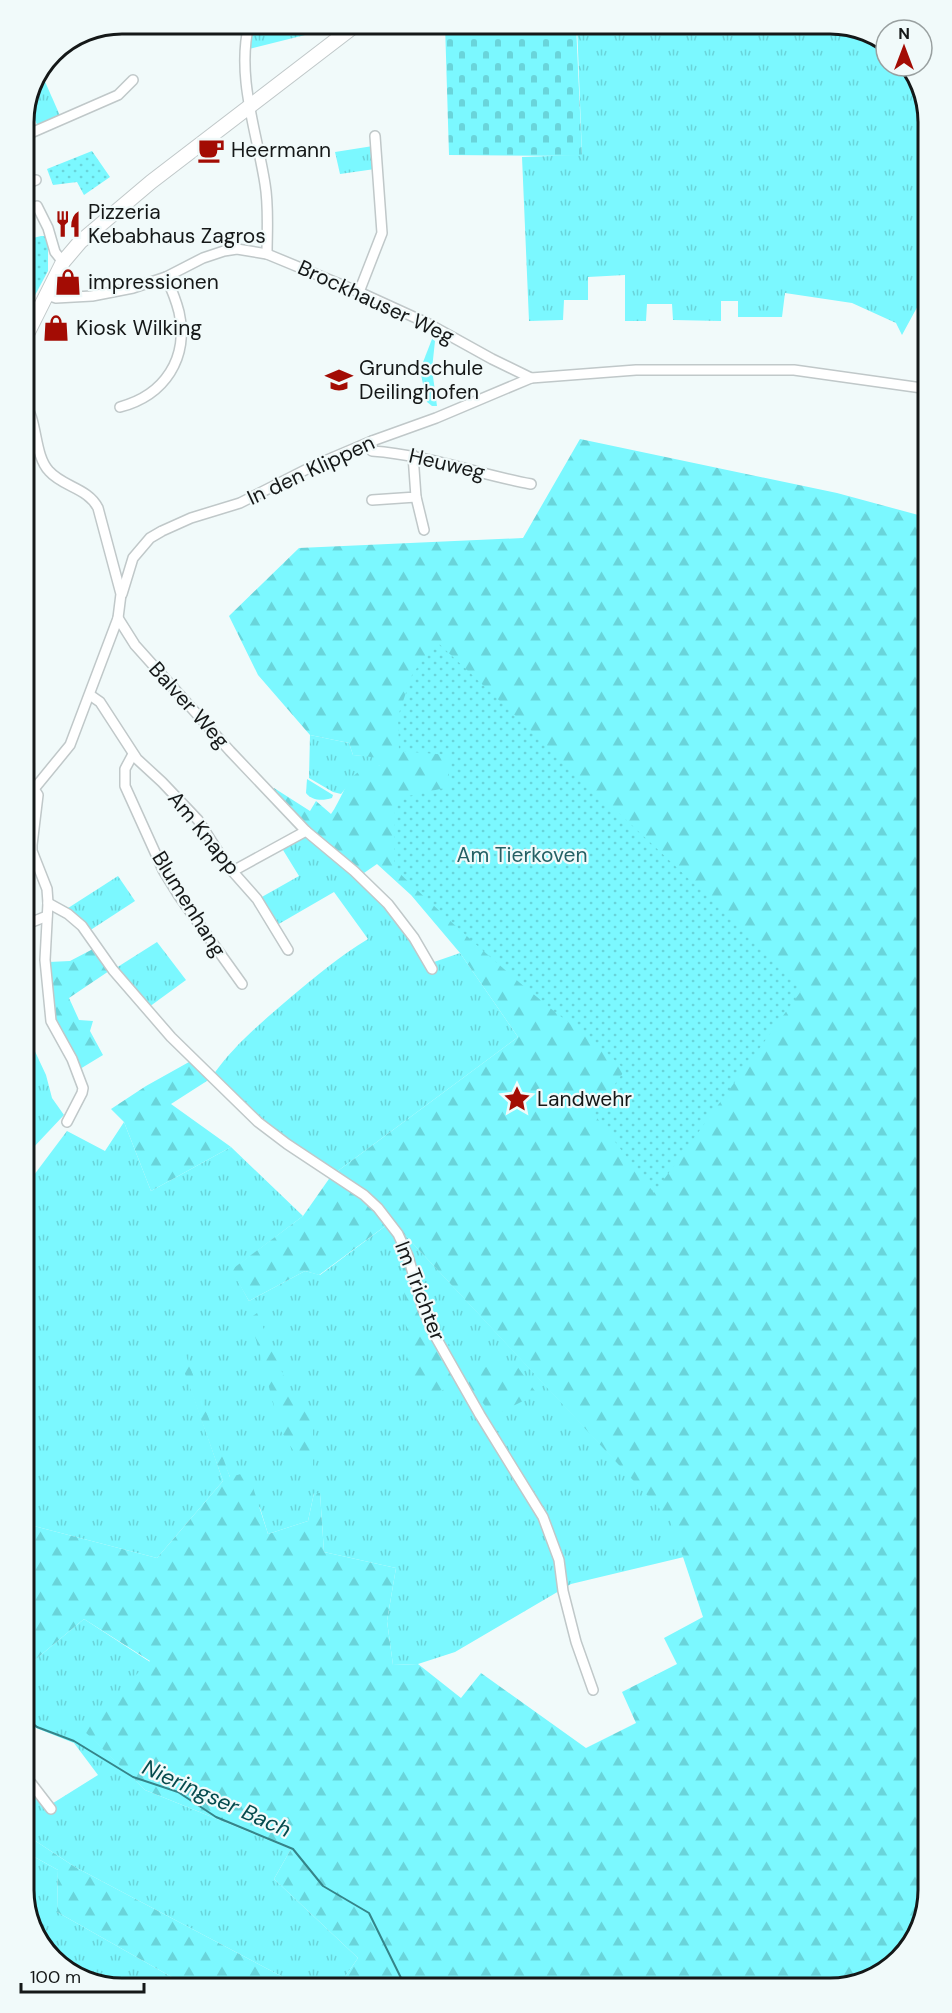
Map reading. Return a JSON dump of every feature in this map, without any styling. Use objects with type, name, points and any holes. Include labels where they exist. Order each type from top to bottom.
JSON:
[{"type":"main road","points":[[35,318],[63,262],[80,242],[123,205],[342,35]]},
{"type":"street","points":[[248,35],[244,62],[266,184],[267,254]]},
{"type":"street","points":[[35,130],[118,95],[133,80]]},
{"type":"street","points":[[359,292],[382,233],[375,136]]},
{"type":"street","points":[[37,206],[48,228],[55,252],[63,262]]},
{"type":"street","name":"Brockhauser Weg","points":[[46,295],[56,298],[105,294],[150,284],[203,258],[224,251],[237,249],[267,254],[427,323],[531,378]]},
{"type":"street","points":[[120,407],[136,403],[160,387],[175,365],[180,341],[180,320],[166,277]]},
{"type":"street","points":[[531,378],[636,370],[794,370],[918,387]]},
{"type":"street","name":"In den Klippen","points":[[121,594],[133,558],[150,538],[162,531],[191,518],[240,503],[313,466],[531,378]]},
{"type":"street","points":[[35,428],[47,469],[57,478],[90,496],[98,508],[121,594],[118,618],[70,745],[35,787]]},
{"type":"street","name":"Heuweg","points":[[372,441],[372,451],[414,455],[531,484]]},
{"type":"street","points":[[414,455],[416,496],[424,530]]},
{"type":"street","points":[[372,500],[416,496]]},
{"type":"street","name":"Balver Weg","points":[[118,618],[135,645],[230,751],[306,831],[388,904],[414,938],[432,969]]},
{"type":"street","name":"Am Knapp","points":[[90,695],[100,702],[133,754],[195,817],[226,864],[257,899],[288,950]]},
{"type":"street","name":"Blumenhang","points":[[133,754],[125,769],[125,786],[163,870],[242,984]]},
{"type":"street","points":[[35,794],[38,795],[35,816]]},
{"type":"street","points":[[233,871],[306,831]]},
{"type":"street","points":[[35,862],[47,889],[45,960],[51,1021],[72,1059],[83,1088],[67,1122]]},
{"type":"street","name":"Im Trichter","points":[[48,903],[68,914],[82,926],[113,970],[171,1037],[258,1122],[364,1195],[378,1208],[398,1234],[408,1256],[423,1309],[434,1334],[543,1517],[559,1560],[563,1591],[576,1642],[592,1690]]},
{"type":"street","points":[[35,921],[47,916]]},
{"type":"street","points":[[35,1788],[51,1809]]},
{"type":"green space","points":[[252,35],[305,35],[249,49]]},
{"type":"green space","points":[[445,35],[576,35],[582,156],[449,155]]},
{"type":"green space","points":[[577,35],[835,35],[858,39],[874,47],[874,78],[905,78],[916,106],[918,123],[918,306],[902,335],[896,323],[852,303],[785,293],[782,317],[738,317],[738,301],[721,301],[721,321],[673,320],[672,304],[647,304],[646,321],[625,321],[625,275],[588,277],[588,300],[564,300],[563,320],[529,321],[522,157],[582,155]]},
{"type":"green space","points":[[45,82],[61,118],[38,127],[35,117],[38,100]]},
{"type":"green space","points":[[373,146],[375,169],[340,174],[335,152]]},
{"type":"green space","points":[[92,151],[110,177],[84,195],[77,182],[53,185],[47,169]]},
{"type":"green space","points":[[48,236],[48,271],[35,295],[35,238]]},
{"type":"green space","points":[[432,339],[435,341],[432,369],[437,406],[432,406],[427,402],[420,370]]},
{"type":"green space","points":[[580,439],[837,493],[918,515],[918,1890],[917,1902],[908,1929],[896,1948],[873,1967],[846,1977],[344,1978],[358,1958],[274,1879],[291,1849],[145,1790],[82,1729],[150,1661],[84,1619],[35,1660],[35,1526],[157,1558],[223,1481],[178,1354],[184,1350],[230,1477],[248,1472],[268,1534],[308,1521],[314,1493],[320,1493],[324,1552],[396,1568],[387,1621],[393,1665],[418,1664],[461,1698],[481,1673],[586,1748],[636,1723],[622,1692],[677,1664],[664,1638],[703,1617],[671,1521],[392,1221],[319,1275],[305,1271],[249,1301],[231,1270],[303,1216],[331,1176],[518,1037],[460,953],[411,895],[377,864],[364,873],[307,828],[272,791],[274,788],[310,811],[316,801],[331,814],[353,777],[362,770],[380,765],[380,758],[353,755],[349,743],[310,735],[258,675],[229,616],[299,548],[523,538]]},
{"type":"green space","name":"Am Tierkoven","points":[[436,641],[804,987],[654,1193],[594,1114],[625,1070],[500,966],[394,868],[395,799],[449,787],[449,755],[399,751],[398,716],[412,675]]},
{"type":"green space","points":[[310,735],[349,743],[353,755],[380,757],[381,765],[357,774],[341,794],[333,792],[309,778]]},
{"type":"green space","points":[[307,779],[333,795],[332,798],[318,800],[308,796],[306,793]]},
{"type":"green space","points":[[306,832],[385,896],[414,930],[434,962],[460,953],[518,1037],[331,1176],[258,1127],[213,1075],[240,1043],[270,1015],[328,966],[368,939],[334,892],[277,925],[260,898],[299,876],[283,850]]},
{"type":"green space","points":[[118,876],[135,901],[89,931],[65,910]]},
{"type":"green space","points":[[157,942],[186,980],[149,1007],[116,968]]},
{"type":"green space","points":[[93,949],[109,971],[69,998],[79,1020],[93,1021],[90,1031],[103,1055],[80,1069],[54,1022],[49,962],[70,961]]},
{"type":"green space","points":[[35,1051],[46,1075],[52,1098],[64,1115],[35,1146]]},
{"type":"green space","points":[[189,1062],[210,1079],[171,1104],[231,1147],[151,1191],[124,1122],[111,1109]]},
{"type":"green space","points":[[124,1122],[151,1191],[231,1147],[303,1216],[232,1270],[249,1301],[305,1271],[320,1275],[392,1221],[672,1521],[684,1557],[571,1584],[455,1652],[418,1664],[393,1665],[387,1621],[396,1568],[324,1552],[320,1493],[314,1493],[308,1521],[268,1534],[260,1508],[230,1477],[179,1354],[223,1481],[157,1558],[35,1526],[35,1174],[67,1131],[105,1151]]},
{"type":"green space","points":[[407,1262],[411,1280],[465,1371],[514,1362],[537,1394],[493,1416],[468,1384],[409,1398],[403,1263]]},
{"type":"green space","points":[[257,1313],[296,1405],[313,1408],[313,1482],[281,1431],[250,1318]]},
{"type":"green space","points":[[84,1619],[150,1662],[83,1729],[145,1790],[291,1849],[274,1879],[358,1958],[344,1978],[285,1978],[75,1867],[35,1841],[35,1784],[50,1805],[98,1775],[74,1743],[35,1728],[35,1660]]},
{"type":"green space","points":[[35,1841],[75,1867],[285,1978],[173,1978],[57,1912],[58,1870],[35,1857]]},
{"type":"green space","points":[[35,1857],[58,1870],[57,1912],[173,1978],[106,1977],[79,1967],[60,1953],[46,1934],[36,1907]]},
{"type":"waterway","name":"Nieringser Bach","points":[[35,1725],[74,1741],[133,1777],[178,1792],[216,1817],[293,1849],[323,1886],[369,1913],[401,1978]]},
{"type":"place","name":"Heermann","points":[[211,150]]},
{"type":"place","name":"Pizzeria Kebabhaus Zagros","points":[[68,224]]},
{"type":"place","name":"impressionen","points":[[68,282]]},
{"type":"place","name":"Kiosk Wilking","points":[[56,328]]},
{"type":"place","name":"Grundschule Deilinghofen","points":[[339,380]]},
{"type":"place","name":"Landwehr","points":[[517,1099]]}]
